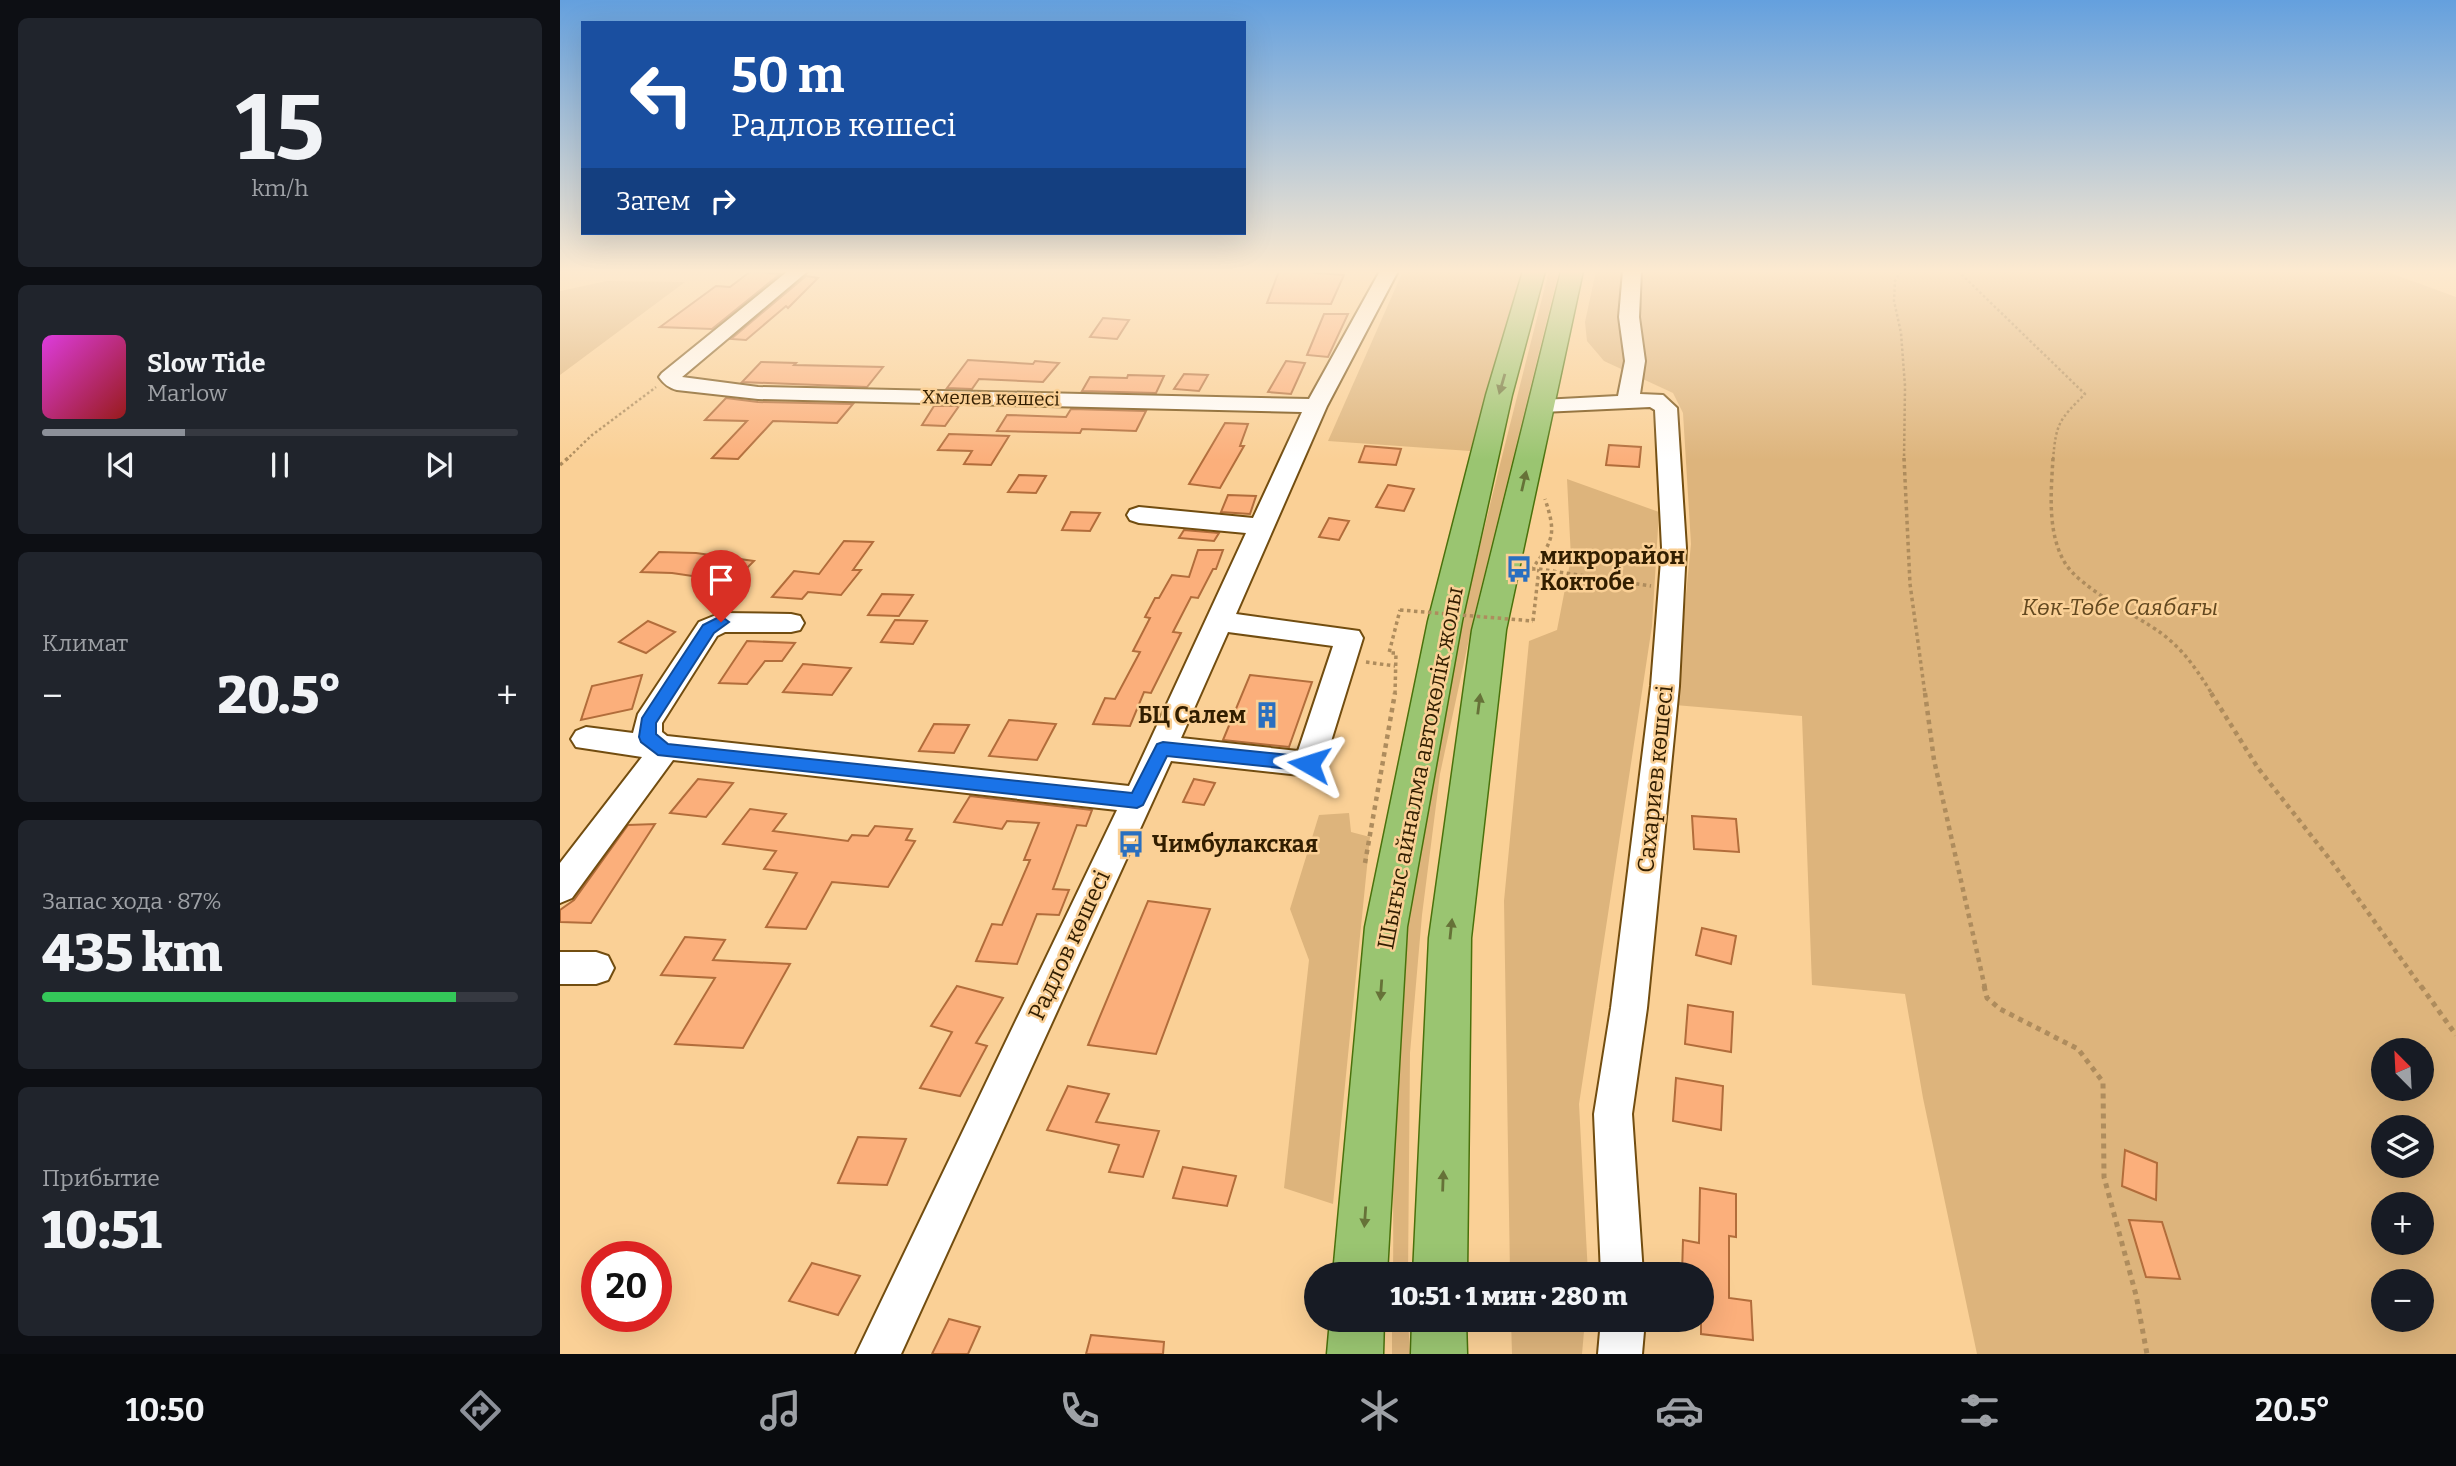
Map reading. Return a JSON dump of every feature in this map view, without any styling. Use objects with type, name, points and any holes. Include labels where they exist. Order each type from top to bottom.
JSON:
[{"type":"main road","name":"Шығыс айналма автокөлік жолы","points":[[1361,1262],[1386,927],[1448,610],[1516,334]]},
{"type":"main road","points":[[1440,1262],[1450,937],[1489,630],[1558,334]]},
{"type":"main road","points":[[1355,1354],[1356,1332]]},
{"type":"main road","points":[[1439,1332],[1440,1354]]},
{"type":"street","points":[[668,377],[721,334]]},
{"type":"street","name":"Радлов көшесі","points":[[878,1354],[1163,748],[1316,406],[1355,334]]},
{"type":"street","points":[[1628,401],[1635,361],[1631,334]]},
{"type":"street","name":"Хмелев көшесі","points":[[668,377],[677,384],[758,393],[1316,406]]},
{"type":"street","name":"Сахариев көшесі","points":[[1542,406],[1655,400],[1666,408],[1674,548],[1671,589],[1655,794],[1613,1114],[1621,1262]]},
{"type":"street","points":[[1139,515],[1261,527]]},
{"type":"street","points":[[1163,748],[1309,764],[1349,638],[1219,621]]},
{"type":"street","points":[[664,750],[647,737],[648,722],[708,629],[721,622],[791,623]]},
{"type":"street","points":[[586,739],[664,750],[1137,800]]},
{"type":"street","points":[[560,888],[664,750]]},
{"type":"street","points":[[560,968],[596,968]]},
{"type":"street","points":[[1620,1354],[1622,1332]]},
{"type":"path","points":[[1900,334],[1905,386],[1903,474],[1910,584],[1934,760],[1987,998],[2000,1009],[2078,1049],[2103,1082],[2104,1177],[2136,1296],[2147,1354]]},
{"type":"path","points":[[2023,334],[2085,394],[2063,416],[2055,431],[2052,475],[2053,531],[2066,565],[2100,595],[2161,633],[2189,657],[2258,768],[2332,862],[2456,1035]]},
{"type":"path","points":[[560,465],[592,435],[668,377]]},
{"type":"path","points":[[1527,581],[1532,569],[1553,543],[1555,529],[1545,497]]},
{"type":"path","points":[[1532,569],[1671,589]]},
{"type":"path","points":[[1392,643],[1399,610],[1533,621],[1538,571]]},
{"type":"path","points":[[1509,630],[1514,618]]},
{"type":"path","points":[[1342,659],[1395,666]]},
{"type":"green space","points":[[560,334],[615,334],[560,375]]},
{"type":"green space","points":[[1375,334],[1504,334],[1470,451],[1328,441]]},
{"type":"green space","points":[[1533,334],[1543,334],[1474,616],[1440,774],[1422,915],[1410,1053],[1408,1262],[1393,1262],[1394,1080],[1405,953],[1435,756],[1477,561]]},
{"type":"green space","name":"Көк-Төбе Саябағы","points":[[1586,334],[2456,334],[2456,1354],[1977,1354],[1923,1098],[1905,994],[1812,985],[1802,716],[1675,705],[1691,544],[1683,413],[1673,393],[1604,361],[1587,341]]},
{"type":"green space","points":[[1567,479],[1659,512],[1652,626],[1579,1104],[1587,1262],[1510,1262],[1504,901],[1529,641],[1557,630],[1571,558]]},
{"type":"green space","points":[[1349,813],[1351,832],[1370,837],[1333,1204],[1284,1188],[1309,960],[1290,909],[1319,815]]},
{"type":"green space","points":[[1392,1332],[1409,1332],[1410,1354],[1392,1354]]},
{"type":"green space","points":[[1511,1332],[1584,1332],[1582,1354],[1512,1354]]},
{"type":"building","points":[[737,334],[753,334],[746,340],[731,339]]},
{"type":"building","points":[[1092,334],[1120,334],[1117,339],[1090,337]]},
{"type":"building","points":[[1316,334],[1339,334],[1328,357],[1307,355]]},
{"type":"building","points":[[968,360],[1059,363],[1043,382],[979,379],[972,389],[947,388]]},
{"type":"building","points":[[1286,361],[1305,363],[1291,394],[1268,392]]},
{"type":"building","points":[[761,362],[883,367],[867,387],[742,382]]},
{"type":"building","points":[[1184,374],[1208,375],[1199,391],[1174,389]]},
{"type":"building","points":[[1128,375],[1164,376],[1156,393],[1082,391],[1090,377],[1127,378]]},
{"type":"building","points":[[726,398],[758,402],[853,404],[837,423],[773,421],[738,459],[712,458],[747,421],[705,420]]},
{"type":"building","points":[[934,406],[959,406],[945,426],[922,425]]},
{"type":"building","points":[[1071,409],[1146,411],[1136,431],[997,431],[1007,415],[1066,417]]},
{"type":"building","points":[[1225,423],[1248,424],[1240,446],[1244,446],[1220,488],[1189,484]]},
{"type":"building","points":[[949,434],[1009,436],[991,465],[964,464],[972,451],[938,450]]},
{"type":"building","points":[[1609,445],[1641,447],[1639,467],[1606,465]]},
{"type":"building","points":[[1365,446],[1401,449],[1396,465],[1359,462]]},
{"type":"building","points":[[1019,475],[1046,476],[1036,493],[1008,492]]},
{"type":"building","points":[[1388,485],[1414,489],[1404,511],[1376,507]]},
{"type":"building","points":[[1228,495],[1256,496],[1250,514],[1221,512]]},
{"type":"building","points":[[1071,512],[1100,513],[1090,531],[1062,530]]},
{"type":"building","points":[[1329,518],[1349,521],[1339,540],[1319,537]]},
{"type":"building","points":[[1184,530],[1219,533],[1214,541],[1179,538]]},
{"type":"building","points":[[844,541],[873,542],[853,570],[861,570],[841,595],[808,592],[802,599],[772,597],[794,571],[819,574]]},
{"type":"building","points":[[1198,550],[1223,550],[1216,569],[1213,569],[1198,598],[1191,597],[1173,632],[1181,633],[1151,693],[1144,692],[1130,726],[1093,724],[1105,698],[1115,699],[1140,652],[1133,651],[1150,618],[1145,617],[1155,598],[1159,598],[1172,575],[1189,577]]},
{"type":"building","points":[[659,552],[696,553],[754,561],[733,582],[672,573],[641,572]]},
{"type":"building","points":[[882,594],[913,595],[899,616],[868,615]]},
{"type":"building","points":[[895,620],[927,621],[913,644],[881,642]]},
{"type":"building","points":[[648,621],[675,632],[646,653],[619,642]]},
{"type":"building","points":[[747,641],[795,643],[782,661],[765,661],[747,684],[719,683]]},
{"type":"building","points":[[803,664],[851,668],[832,695],[783,692]]},
{"type":"building","points":[[642,675],[632,709],[581,720],[592,686]]},
{"type":"building","name":"БЦ Салем","points":[[1250,675],[1312,682],[1289,747],[1223,740]]},
{"type":"building","points":[[1009,720],[1056,724],[1037,760],[989,756]]},
{"type":"building","points":[[934,724],[969,725],[954,753],[919,751]]},
{"type":"building","points":[[698,779],[733,783],[706,817],[670,813]]},
{"type":"building","points":[[1194,779],[1215,783],[1204,805],[1183,802]]},
{"type":"building","points":[[970,796],[1092,810],[1086,826],[1077,825],[1053,889],[1069,890],[1059,915],[1037,914],[1017,964],[976,961],[992,924],[1002,925],[1030,860],[1024,860],[1039,823],[1007,821],[1002,829],[954,822]]},
{"type":"building","points":[[750,809],[786,814],[773,831],[848,841],[852,835],[868,836],[875,826],[912,829],[906,840],[915,841],[888,887],[832,882],[806,929],[766,927],[797,873],[764,869],[776,851],[723,844]]},
{"type":"building","points":[[1692,816],[1736,819],[1739,852],[1694,849]]},
{"type":"building","points":[[655,824],[591,923],[560,922],[560,910],[574,900],[628,825]]},
{"type":"building","points":[[1148,901],[1210,909],[1156,1054],[1088,1045]]},
{"type":"building","points":[[1702,928],[1736,936],[1731,964],[1696,955]]},
{"type":"building","points":[[685,937],[725,940],[713,960],[790,964],[743,1048],[675,1044],[715,978],[661,975]]},
{"type":"building","points":[[957,986],[1003,998],[976,1043],[987,1046],[960,1096],[920,1088],[952,1032],[931,1026]]},
{"type":"building","points":[[1688,1005],[1733,1012],[1731,1052],[1685,1044]]},
{"type":"building","points":[[1676,1078],[1723,1086],[1721,1130],[1673,1121]]},
{"type":"building","points":[[1068,1086],[1109,1094],[1096,1122],[1159,1131],[1143,1177],[1109,1172],[1119,1145],[1047,1130]]},
{"type":"building","points":[[858,1137],[906,1139],[887,1185],[838,1183]]},
{"type":"building","points":[[2125,1150],[2157,1163],[2156,1200],[2122,1186]]},
{"type":"building","points":[[1183,1167],[1236,1176],[1227,1206],[1173,1198]]},
{"type":"building","points":[[1700,1188],[1736,1194],[1736,1237],[1729,1236],[1729,1298],[1751,1301],[1753,1340],[1701,1334],[1714,1332],[1714,1262],[1682,1262],[1683,1240],[1699,1243]]},
{"type":"building","points":[[2129,1220],[2162,1222],[2180,1279],[2146,1277]]},
{"type":"building","points":[[812,1263],[860,1276],[838,1315],[789,1301]]},
{"type":"building","points":[[949,1319],[980,1327],[968,1354],[932,1354]]},
{"type":"building","points":[[1091,1335],[1164,1342],[1163,1354],[1086,1354]]},
{"type":"place","name":"микрорайон Коктобе","points":[[1519,569]]},
{"type":"place","name":"БЦ Салем","points":[[1267,715]]},
{"type":"place","name":"Чимбулакская","points":[[1131,844]]},
{"type":"route","points":[[721,622],[708,629],[648,722],[647,737],[664,750],[1137,800],[1163,748],[1309,764]]}]
